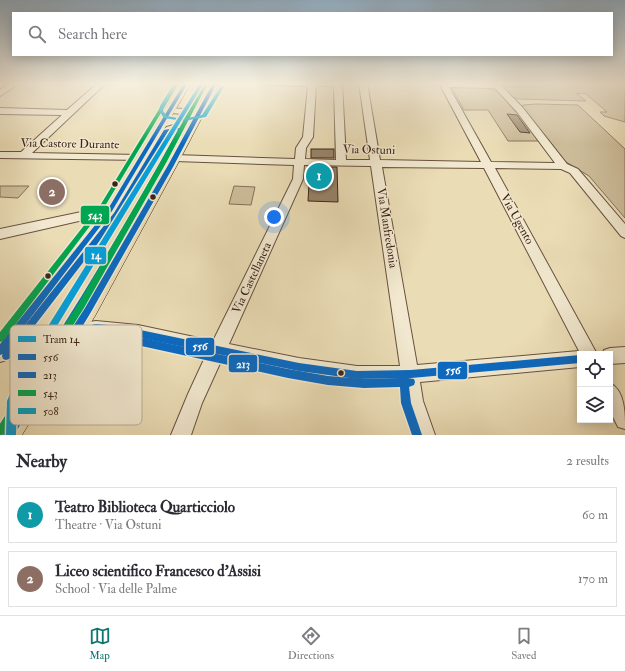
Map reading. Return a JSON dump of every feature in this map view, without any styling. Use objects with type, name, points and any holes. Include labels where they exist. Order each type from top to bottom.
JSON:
[{"type":"main road","points":[[22,325],[110,210],[173,103]]},
{"type":"main road","points":[[78,325],[175,158],[203,103]]},
{"type":"main road","points":[[0,353],[10,340]]},
{"type":"main road","points":[[8,435],[14,425]]},
{"type":"street","points":[[23,156],[80,103]]},
{"type":"street","name":"Via Castellaneta","points":[[181,435],[188,412],[298,179],[301,148],[308,137],[311,103]]},
{"type":"street","points":[[339,103],[341,163]]},
{"type":"street","name":"Via Manfredonia","points":[[366,103],[411,374],[414,401],[425,435]]},
{"type":"street","name":"Via Ugento","points":[[454,103],[554,286],[587,351]]},
{"type":"street","points":[[514,103],[563,166],[574,171],[625,233]]},
{"type":"street","points":[[169,110],[183,112],[200,110]]},
{"type":"street","points":[[0,111],[70,113]]},
{"type":"street","points":[[160,125],[178,120],[185,121],[191,126]]},
{"type":"street","name":"Via Castore Durante","points":[[0,155],[140,158]]},
{"type":"street","name":"Via Ostuni","points":[[175,158],[341,163],[563,166]]},
{"type":"street","points":[[0,234],[110,210]]},
{"type":"street","points":[[142,335],[218,349],[303,368],[347,374],[411,374],[577,359]]},
{"type":"street","points":[[0,353],[10,350]]},
{"type":"street","points":[[613,356],[625,355]]},
{"type":"street","points":[[613,398],[625,420]]},
{"type":"shaded area","points":[[460,103],[510,103],[539,141],[508,141],[488,110],[464,110]]},
{"type":"shaded area","points":[[597,103],[625,103],[625,122],[604,116],[600,112],[607,112]]},
{"type":"shaded area","points":[[523,105],[578,105],[625,149],[625,218],[589,176],[566,162],[522,107]]},
{"type":"shaded area","points":[[0,186],[29,186],[18,198],[0,197]]},
{"type":"shaded area","points":[[234,186],[255,187],[251,205],[229,204]]},
{"type":"building","points":[[507,114],[517,115],[530,133],[520,132]]},
{"type":"building","points":[[311,149],[334,149],[334,158],[311,158]]},
{"type":"building","points":[[310,167],[337,167],[338,202],[308,201]]},
{"type":"tram line","name":"14","points":[[53,325],[190,103]]},
{"type":"tram line","name":"14","points":[[11,425],[11,435]]},
{"type":"transit line","name":"508","points":[[164,103],[161,111],[166,117],[183,120],[204,116],[212,103]]},
{"type":"transit line","name":"543","points":[[10,325],[103,205],[165,103]]},
{"type":"transit line","name":"556","points":[[20,325],[110,210],[174,103]]},
{"type":"transit line","name":"543","points":[[69,325],[163,163],[195,103]]},
{"type":"transit line","name":"556","points":[[78,325],[170,167],[204,103]]},
{"type":"transit line","name":"213","points":[[30,325],[116,215],[166,131],[181,129],[139,206],[68,325]]},
{"type":"transit line","name":"543","points":[[0,338],[10,325]]},
{"type":"transit line","name":"556","points":[[142,334],[299,367],[357,375],[411,374],[577,359]]},
{"type":"transit line","name":"556","points":[[0,351],[10,338]]},
{"type":"transit line","name":"213","points":[[142,342],[288,374],[328,381],[364,384],[411,382]]},
{"type":"transit line","name":"213","points":[[6,356],[10,351]]},
{"type":"transit line","name":"213","points":[[403,375],[406,403],[417,435]]},
{"type":"transit line","name":"213","points":[[1,431],[10,417]]},
{"type":"transit line","name":"543","points":[[1,431],[10,417]]},
{"type":"transit line","name":"556","points":[[8,435],[14,425]]},
{"type":"place","name":"Teatro Biblioteca Quarticciolo","points":[[319,176]]},
{"type":"place","name":"Liceo scientifico Francesco d'Assisi","points":[[52,192]]}]
